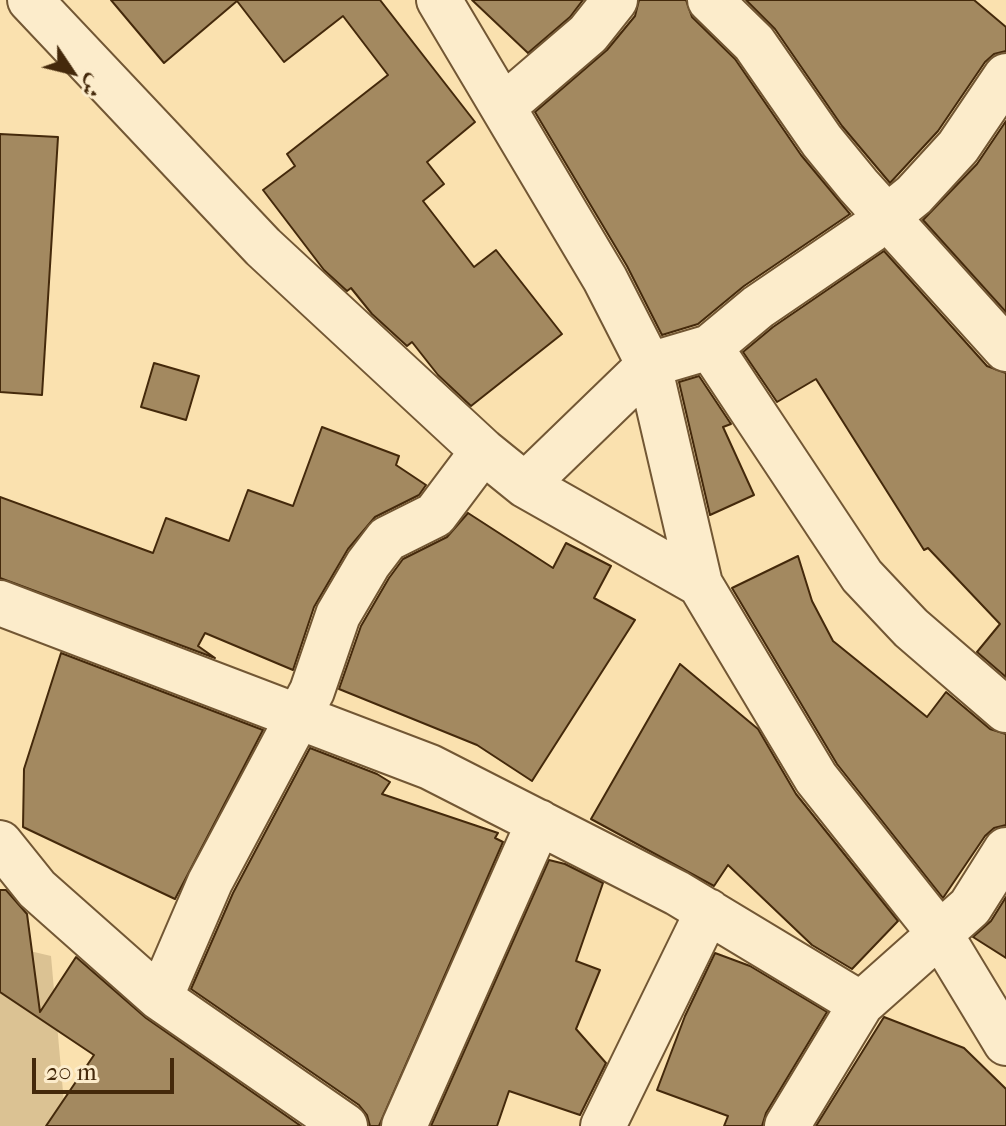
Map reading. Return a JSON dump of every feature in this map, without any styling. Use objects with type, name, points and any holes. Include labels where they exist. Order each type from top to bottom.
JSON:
[{"type":"street","points":[[30,0],[263,247],[483,451],[525,485],[700,584]]},
{"type":"street","points":[[439,0],[605,279],[649,365],[700,584],[816,778],[940,934],[1006,1043]]},
{"type":"street","points":[[504,106],[588,34],[615,0]]},
{"type":"street","points":[[710,0],[754,43],[822,141],[886,218],[1006,349]]},
{"type":"street","points":[[525,485],[649,365],[710,347],[758,307],[914,195],[958,147],[1006,76]]},
{"type":"street","points":[[710,347],[862,576],[911,628],[1006,710]]},
{"type":"street","points":[[160,998],[210,882],[299,717],[338,615],[368,564],[387,539],[435,515],[483,451]]},
{"type":"street","points":[[0,603],[430,767],[708,911],[861,1004]]},
{"type":"street","points":[[404,1126],[539,822]]},
{"type":"street","points":[[0,843],[37,889],[160,998],[345,1126]]},
{"type":"street","points":[[787,1126],[861,1004],[970,907],[1006,850]]},
{"type":"street","points":[[603,1126],[708,911]]},
{"type":"shaded area","points":[[0,944],[51,956],[66,1126],[0,1126]]},
{"type":"building","points":[[111,0],[380,0],[475,122],[427,162],[444,184],[423,201],[474,267],[496,250],[562,334],[471,406],[438,375],[412,342],[407,346],[372,314],[351,288],[347,291],[324,270],[263,190],[295,166],[287,154],[388,75],[343,16],[284,62],[237,1],[164,63]]},
{"type":"building","points":[[472,0],[583,0],[570,17],[528,53]]},
{"type":"building","points":[[639,0],[686,0],[692,17],[735,59],[801,155],[850,214],[744,286],[698,324],[662,335],[627,266],[535,112],[607,50],[635,16]]},
{"type":"building","points":[[746,0],[974,0],[1006,27],[1006,51],[994,54],[985,62],[938,131],[890,183],[842,126],[775,29]]},
{"type":"building","points":[[1006,121],[1006,312],[923,220],[977,164]]},
{"type":"building","points":[[0,134],[58,137],[42,395],[0,392]]},
{"type":"building","points":[[884,251],[987,366],[1006,373],[1006,677],[977,652],[1000,624],[928,548],[924,550],[816,379],[777,402],[743,352],[773,327]]},
{"type":"building","points":[[154,363],[199,376],[186,420],[141,407]]},
{"type":"building","points":[[699,376],[731,424],[723,427],[754,495],[710,515],[679,382]]},
{"type":"building","points":[[322,427],[399,456],[396,465],[426,485],[419,495],[375,517],[348,549],[314,607],[293,670],[205,633],[198,646],[215,658],[0,578],[0,497],[153,553],[166,518],[229,541],[248,490],[293,506]]},
{"type":"building","points":[[468,513],[553,568],[566,543],[611,566],[594,598],[635,620],[532,781],[477,745],[339,689],[361,626],[389,578],[403,559],[447,537]]},
{"type":"building","points":[[798,556],[812,601],[833,641],[927,717],[946,692],[990,729],[1006,734],[1006,825],[994,828],[985,836],[943,898],[837,764],[732,588]]},
{"type":"building","points":[[61,653],[263,730],[175,899],[23,827],[24,769]]},
{"type":"building","points":[[680,664],[758,729],[796,794],[898,921],[852,969],[812,945],[728,865],[714,886],[591,819]]},
{"type":"building","points":[[310,748],[390,782],[382,794],[498,833],[495,838],[503,842],[379,1126],[370,1126],[367,1115],[359,1105],[191,989],[233,893]]},
{"type":"building","points":[[549,860],[565,864],[603,883],[576,961],[600,970],[576,1029],[606,1063],[580,1115],[509,1091],[497,1126],[431,1126]]},
{"type":"building","points":[[0,890],[6,890],[27,914],[40,1012],[76,957],[146,1018],[301,1126],[46,1126],[94,1055],[0,992]]},
{"type":"building","points":[[1006,897],[1006,958],[973,937],[991,921]]},
{"type":"building","points":[[715,953],[750,966],[827,1012],[766,1113],[762,1126],[724,1126],[728,1116],[657,1090],[685,1016]]},
{"type":"building","points":[[884,1017],[964,1048],[1006,1089],[1006,1126],[816,1126]]}]
